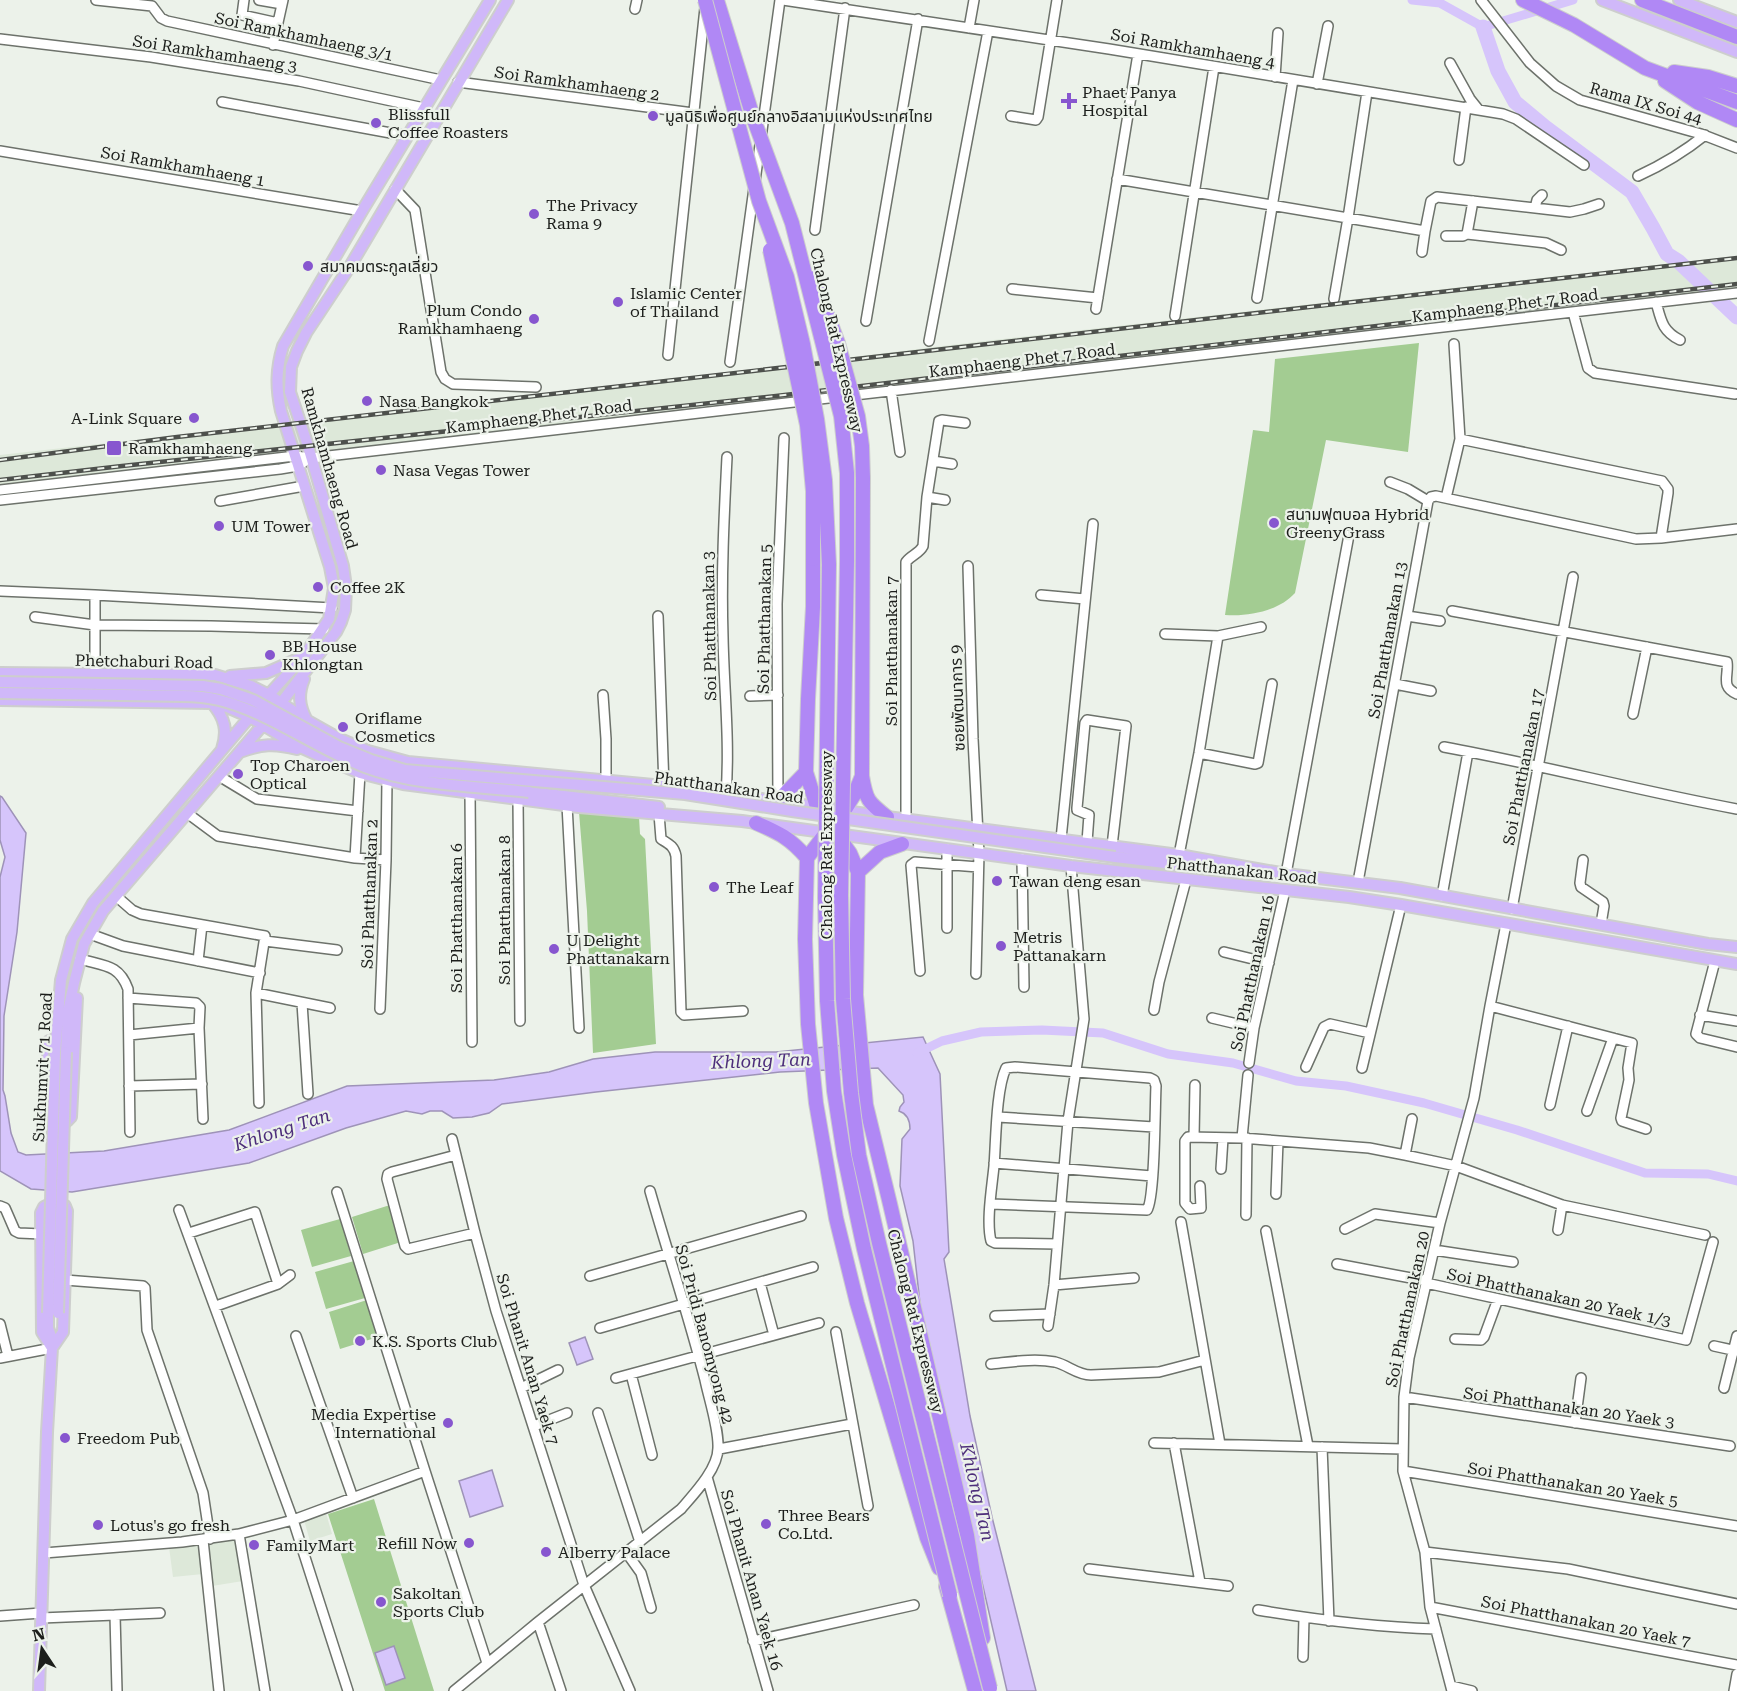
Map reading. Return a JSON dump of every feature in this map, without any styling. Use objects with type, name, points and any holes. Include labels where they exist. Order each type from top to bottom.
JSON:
[{"type":"highway","name":"Chalong Rat Expressway","points":[[705,0],[759,201],[787,277],[803,344],[817,419],[825,480],[829,564],[826,989],[834,1091],[844,1155],[864,1249],[975,1691]]},
{"type":"highway","name":"Chalong Rat Expressway","points":[[717,0],[754,120],[792,224],[841,417],[847,473],[841,895],[843,999],[850,1093],[859,1155],[879,1243],[991,1689]]},
{"type":"highway","points":[[1523,0],[1574,25],[1697,102],[1737,120]]},
{"type":"highway","points":[[1641,0],[1737,37]]},
{"type":"highway","points":[[1645,68],[1708,77],[1737,86]]},
{"type":"highway","points":[[1645,68],[1737,102]]},
{"type":"highway","points":[[759,201],[807,425],[813,491],[813,607],[806,772],[818,807]]},
{"type":"highway","points":[[792,224],[838,343],[858,416],[863,478],[862,776],[868,800],[887,817]]},
{"type":"highway","points":[[778,801],[806,772]]},
{"type":"highway","points":[[844,811],[862,776]]},
{"type":"highway","points":[[749,822],[782,834],[807,858],[805,939],[808,1024],[815,1092],[836,1218],[857,1304],[927,1538],[950,1595]]},
{"type":"highway","points":[[807,858],[831,836],[850,853],[858,874],[856,995],[866,1105],[967,1535],[991,1689]]},
{"type":"highway","points":[[807,875],[858,874],[880,852],[902,844]]},
{"type":"main road","name":"Ramkhamhaeng Road","points":[[263,724],[282,703],[308,660],[329,619],[334,588],[330,567],[283,420],[277,392],[278,361],[290,331],[490,0]]},
{"type":"main road","name":"Ramkhamhaeng Road","points":[[250,717],[269,695],[336,632],[345,610],[346,587],[343,566],[290,392],[291,368],[297,351],[508,0]]},
{"type":"main road","points":[[1602,0],[1737,52]]},
{"type":"main road","points":[[1679,0],[1737,22]]},
{"type":"main road","points":[[325,274],[339,283]]},
{"type":"main road","points":[[215,675],[241,676],[266,673],[308,660]]},
{"type":"main road","points":[[308,660],[300,691],[301,708],[308,721]]},
{"type":"main road","name":"Phetchaburi Road","points":[[0,673],[215,675],[251,686],[282,703]]},
{"type":"main road","points":[[71,689],[95,675]]},
{"type":"main road","name":"Phetchaburi Road","points":[[0,682],[183,690]]},
{"type":"main road","name":"Phatthanakan Road","points":[[183,690],[202,686],[237,694],[253,700],[339,747],[405,770],[685,794],[1115,858],[1237,872],[1286,874]]},
{"type":"main road","points":[[0,688],[71,689],[113,701]]},
{"type":"main road","name":"Phatthanakan Road","points":[[183,690],[236,705],[334,754],[404,779],[683,810],[831,836],[1401,904],[1737,964]]},
{"type":"main road","name":"Phetchaburi Road","points":[[0,693],[183,690]]},
{"type":"main road","points":[[0,700],[212,703],[227,707],[263,724]]},
{"type":"main road","points":[[212,703],[221,714],[225,724],[222,751]]},
{"type":"main road","name":"Phatthanakan Road","points":[[282,703],[340,739],[368,751],[408,762],[726,794],[1088,842],[1286,874],[1358,882],[1737,947]]},
{"type":"main road","name":"Sukhumvit 71 Road","points":[[39,1691],[52,1343],[48,1328],[53,1313],[62,980],[72,939],[93,903],[250,717]]},
{"type":"main road","name":"Phatthanakan Road","points":[[263,724],[315,754],[360,773],[403,784],[567,805],[749,822]]},
{"type":"main road","name":"Sukhumvit 71 Road","points":[[61,1053],[74,982],[84,944],[103,911],[263,724]]},
{"type":"main road","points":[[239,753],[254,747],[274,744],[315,754]]},
{"type":"main road","points":[[388,780],[389,766],[395,758]]},
{"type":"main road","points":[[818,807],[831,836]]},
{"type":"main road","points":[[831,836],[844,811]]},
{"type":"main road","points":[[62,980],[56,987],[51,1013],[45,1115],[47,1121],[52,1124],[61,1124],[71,1117],[77,997],[74,982]]},
{"type":"main road","points":[[50,1204],[65,1206],[67,1211],[63,1332],[52,1343],[42,1332],[42,1234],[41,1214],[44,1207],[50,1204]]},
{"type":"street","name":"Soi Ramkhamhaeng 3/1","points":[[96,0],[152,6],[161,18],[167,21],[441,80]]},
{"type":"street","points":[[244,0],[242,15],[278,22]]},
{"type":"street","points":[[258,0],[282,2],[273,45]]},
{"type":"street","points":[[668,355],[705,0]]},
{"type":"street","points":[[730,362],[782,0]]},
{"type":"street","name":"Soi Ramkhamhaeng 4","points":[[782,0],[918,19],[1503,114],[1516,119],[1584,165]]},
{"type":"street","points":[[969,28],[974,0]]},
{"type":"street","points":[[1011,116],[1031,120],[1036,120],[1038,117],[1057,0]]},
{"type":"street","name":"Rama IX Soi 44","points":[[1484,3],[1530,63],[1556,86],[1580,100],[1705,135],[1737,148]]},
{"type":"street","points":[[815,230],[845,8]]},
{"type":"street","points":[[866,321],[918,19]]},
{"type":"street","points":[[1317,84],[1328,26]]},
{"type":"street","points":[[929,341],[988,31]]},
{"type":"street","points":[[1275,77],[1278,33]]},
{"type":"street","name":"Soi Ramkhamhaeng 3","points":[[0,39],[151,57],[298,81],[424,108]]},
{"type":"street","points":[[1096,309],[1138,54]]},
{"type":"street","points":[[1450,63],[1478,109]]},
{"type":"street","points":[[1175,316],[1214,67]]},
{"type":"street","points":[[1257,298],[1293,80]]},
{"type":"street","name":"Soi Ramkhamhaeng 2","points":[[458,82],[693,113]]},
{"type":"street","points":[[1334,299],[1367,92]]},
{"type":"street","points":[[222,102],[407,136]]},
{"type":"street","points":[[1459,160],[1466,107]]},
{"type":"street","points":[[1638,176],[1688,149],[1705,135]]},
{"type":"street","name":"Soi Ramkhamhaeng 1","points":[[0,151],[362,211]]},
{"type":"street","points":[[1117,179],[1425,231]]},
{"type":"street","points":[[394,189],[415,210],[441,372],[445,379],[453,384],[536,387]]},
{"type":"street","points":[[1535,208],[1537,200],[1542,195]]},
{"type":"street","points":[[1422,252],[1433,198],[1570,212],[1599,204]]},
{"type":"street","points":[[1467,234],[1473,201]]},
{"type":"street","points":[[1446,236],[1467,234],[1546,243],[1561,250]]},
{"type":"street","points":[[1012,288],[1098,298]]},
{"type":"street","name":"Kamphaeng Phet 7 Road","points":[[0,490],[296,461],[1737,293]]},
{"type":"street","points":[[1656,302],[1664,327],[1670,335],[1680,340]]},
{"type":"street","points":[[1573,312],[1588,368],[1595,373],[1735,394]]},
{"type":"street","points":[[1446,498],[1460,439],[1454,344]]},
{"type":"street","points":[[891,390],[900,452]]},
{"type":"street","name":"Soi Phatthanakan 7","points":[[906,819],[906,562],[921,551],[923,546],[927,497],[940,420],[965,423]]},
{"type":"street","name":"Soi Phatthanakan 5","points":[[778,801],[777,604],[784,438]]},
{"type":"street","points":[[1460,439],[1659,480],[1666,484],[1668,489],[1661,538]]},
{"type":"street","name":"Soi Phatthanakan 3","points":[[726,794],[728,768],[723,636],[723,542],[727,457]]},
{"type":"street","name":"Kamphaeng Phet 7 Road","points":[[0,500],[268,470],[296,461]]},
{"type":"street","points":[[933,461],[952,464]]},
{"type":"street","points":[[1390,482],[1428,501],[1431,497],[1437,496],[1623,537],[1647,539],[1737,529]]},
{"type":"street","points":[[220,501],[304,486]]},
{"type":"street","points":[[927,497],[945,500]]},
{"type":"street","name":"Soi Phatthanakan 13","points":[[1358,882],[1428,501]]},
{"type":"street","points":[[1061,839],[1093,524]]},
{"type":"street","points":[[1286,874],[1349,535]]},
{"type":"street","name":"ซอยพัฒนาการ 9","points":[[968,566],[979,853],[976,974]]},
{"type":"street","name":"Soi Phatthanakan 17","points":[[1512,909],[1574,577]]},
{"type":"street","points":[[0,591],[332,608]]},
{"type":"street","points":[[95,595],[95,675]]},
{"type":"street","points":[[1041,596],[1085,599]]},
{"type":"street","points":[[1452,611],[1732,663],[1726,684],[1729,690],[1737,694]]},
{"type":"street","points":[[658,616],[664,787]]},
{"type":"street","points":[[1407,616],[1440,621]]},
{"type":"street","points":[[34,617],[95,625],[324,629]]},
{"type":"street","points":[[1165,634],[1218,636],[1261,627]]},
{"type":"street","points":[[1179,855],[1199,753],[1218,636]]},
{"type":"street","points":[[1632,714],[1647,647]]},
{"type":"street","points":[[1199,753],[1258,763],[1272,684]]},
{"type":"street","points":[[1395,684],[1431,692]]},
{"type":"street","points":[[603,694],[606,781]]},
{"type":"street","points":[[750,696],[778,695]]},
{"type":"street","points":[[1088,842],[1089,815],[1077,810],[1087,720],[1126,726],[1112,846]]},
{"type":"street","points":[[1444,747],[1538,765],[1685,800],[1737,809]]},
{"type":"street","points":[[1442,896],[1468,752]]},
{"type":"street","points":[[355,858],[360,773]]},
{"type":"street","points":[[219,776],[257,799],[358,811]]},
{"type":"street","name":"Soi Phatthanakan 2","points":[[380,1009],[388,780]]},
{"type":"street","name":"Soi Phatthanakan 6","points":[[470,792],[472,1042]]},
{"type":"street","name":"Soi Phatthanakan 8","points":[[518,799],[520,1021]]},
{"type":"street","points":[[567,805],[579,1028]]},
{"type":"street","points":[[187,813],[218,836],[355,858],[386,860]]},
{"type":"street","points":[[659,814],[661,839],[671,844],[676,856],[681,1012],[684,1015],[743,1011]]},
{"type":"street","points":[[947,927],[948,849]]},
{"type":"street","points":[[1022,859],[1024,987]]},
{"type":"street","points":[[1583,860],[1581,887],[1604,902],[1601,924]]},
{"type":"street","points":[[920,971],[911,865],[915,862],[978,867]]},
{"type":"street","points":[[1048,1326],[1054,1286],[1068,1121],[1084,1019],[1071,866]]},
{"type":"street","points":[[1154,1010],[1159,982],[1186,880]]},
{"type":"street","name":"Soi Phatthanakan 16","points":[[1250,1063],[1254,1028],[1285,890]]},
{"type":"street","points":[[116,896],[132,910],[141,914],[337,950]]},
{"type":"street","points":[[1362,1068],[1401,904]]},
{"type":"street","name":"Soi Phatthanakan 20","points":[[1451,1689],[1430,1607],[1425,1552],[1403,1471],[1404,1398],[1409,1358],[1440,1223],[1474,1098],[1506,924]]},
{"type":"street","points":[[198,961],[202,925]]},
{"type":"street","points":[[90,934],[123,946],[260,973]]},
{"type":"street","points":[[259,1103],[256,993],[265,938]]},
{"type":"street","points":[[1224,952],[1269,963]]},
{"type":"street","points":[[80,959],[115,969],[125,980],[128,989],[130,1132]]},
{"type":"street","points":[[1715,961],[1696,1034],[1698,1037],[1737,1047]]},
{"type":"street","points":[[256,993],[330,1008]]},
{"type":"street","points":[[128,998],[196,1003],[200,1007],[203,1119]]},
{"type":"street","points":[[302,1003],[308,1094]]},
{"type":"street","points":[[1490,1006],[1632,1044],[1622,1120],[1646,1129]]},
{"type":"street","points":[[1700,1015],[1737,1021]]},
{"type":"street","points":[[1212,1018],[1254,1028]]},
{"type":"street","points":[[1306,1066],[1326,1025],[1370,1033]]},
{"type":"street","points":[[1550,1106],[1568,1026]]},
{"type":"street","points":[[129,1035],[199,1028]]},
{"type":"street","points":[[1587,1111],[1612,1038]]},
{"type":"street","points":[[991,1204],[1147,1210],[1150,1206],[1152,1176],[1156,1086],[1154,1080],[1006,1068],[1002,1083],[994,1163],[991,1204],[991,1241],[995,1243],[1057,1244]]},
{"type":"street","points":[[1246,1215],[1244,1138],[1248,1075]]},
{"type":"street","points":[[129,1086],[202,1084]]},
{"type":"street","points":[[1194,1137],[1195,1085]]},
{"type":"street","points":[[998,1117],[1154,1127]]},
{"type":"street","points":[[1405,1155],[1412,1119]]},
{"type":"street","points":[[1200,1186],[1201,1208],[1190,1209],[1185,1203],[1185,1141],[1188,1137],[1244,1138],[1369,1148],[1456,1166],[1562,1205],[1558,1230]]},
{"type":"street","points":[[1221,1169],[1223,1138]]},
{"type":"street","name":"Soi Phanit Anan Yaek 7","points":[[452,1140],[496,1311],[584,1585],[630,1691]]},
{"type":"street","points":[[1276,1194],[1278,1141]]},
{"type":"street","points":[[456,1155],[392,1172],[388,1174],[387,1179],[405,1246],[408,1249],[475,1233]]},
{"type":"street","points":[[994,1163],[1152,1176]]},
{"type":"street","name":"Soi Pridi Banomyong 42","points":[[454,1691],[681,1509],[712,1468],[718,1449],[712,1410],[699,1356],[650,1191]]},
{"type":"street","points":[[337,1192],[487,1663]]},
{"type":"street","name":"Soi Phatthanakan 20 Yaek 1/3","points":[[1336,1264],[1686,1340],[1709,1238],[1562,1205]]},
{"type":"street","points":[[0,1206],[5,1208],[15,1231],[42,1234]]},
{"type":"street","points":[[179,1210],[293,1520],[348,1691]]},
{"type":"street","points":[[189,1233],[255,1212],[278,1284]]},
{"type":"street","points":[[1345,1229],[1375,1214],[1440,1223]]},
{"type":"street","points":[[590,1276],[801,1216]]},
{"type":"street","points":[[1181,1222],[1220,1444]]},
{"type":"street","points":[[1266,1231],[1308,1446]]},
{"type":"street","points":[[1434,1250],[1513,1262]]},
{"type":"street","points":[[600,1328],[813,1268]]},
{"type":"street","points":[[216,1306],[278,1284],[291,1275]]},
{"type":"street","points":[[1054,1286],[1134,1278]]},
{"type":"street","points":[[65,1280],[145,1288],[147,1330],[202,1493],[219,1691]]},
{"type":"street","points":[[760,1283],[774,1335]]},
{"type":"street","points":[[1455,1339],[1481,1340],[1498,1299]]},
{"type":"street","points":[[995,1316],[1050,1314]]},
{"type":"street","points":[[616,1378],[819,1323]]},
{"type":"street","points":[[0,1324],[4,1357],[52,1343]]},
{"type":"street","points":[[836,1332],[868,1506]]},
{"type":"street","points":[[296,1336],[353,1498]]},
{"type":"street","points":[[1724,1388],[1736,1351],[1737,1336]]},
{"type":"street","points":[[1714,1346],[1736,1351]]},
{"type":"street","points":[[991,1364],[1048,1361],[1065,1365],[1083,1375],[1091,1375],[1159,1372],[1205,1360]]},
{"type":"street","points":[[521,1388],[558,1370]]},
{"type":"street","points":[[631,1374],[652,1455]]},
{"type":"street","points":[[1575,1423],[1581,1378]]},
{"type":"street","name":"Soi Phatthanakan 20 Yaek 3","points":[[1404,1398],[1730,1446]]},
{"type":"street","points":[[534,1426],[567,1413]]},
{"type":"street","points":[[598,1413],[640,1542]]},
{"type":"street","points":[[718,1449],[852,1424]]},
{"type":"street","points":[[1154,1443],[1403,1449]]},
{"type":"street","points":[[1174,1443],[1200,1582]]},
{"type":"street","points":[[1322,1447],[1329,1621]]},
{"type":"street","points":[[45,1553],[239,1534],[293,1520],[425,1471]]},
{"type":"street","name":"Soi Phatthanakan 20 Yaek 5","points":[[1403,1471],[1737,1526]]},
{"type":"street","name":"Soi Phanit Anan Yaek 16","points":[[707,1477],[768,1691]]},
{"type":"street","points":[[239,1534],[265,1691]]},
{"type":"street","points":[[626,1552],[641,1573],[651,1608]]},
{"type":"street","points":[[1425,1552],[1568,1569],[1737,1604]]},
{"type":"street","points":[[1089,1569],[1228,1586]]},
{"type":"street","points":[[753,1641],[914,1605]]},
{"type":"street","name":"Soi Phatthanakan 20 Yaek 7","points":[[1430,1607],[1737,1665]]},
{"type":"street","points":[[1258,1610],[1363,1625],[1436,1629]]},
{"type":"street","points":[[0,1616],[160,1613]]},
{"type":"street","points":[[115,1615],[117,1691]]},
{"type":"street","points":[[1303,1657],[1304,1618]]},
{"type":"street","points":[[538,1622],[561,1691]]},
{"type":"street","points":[[1734,1691],[1737,1674]]},
{"type":"street","points":[[1451,1689],[1473,1691]]},
{"type":"shaded area","points":[[1737,256],[1737,292],[0,488],[0,455]]},
{"type":"shaded area","points":[[326,1513],[332,1534],[310,1541],[304,1520]]},
{"type":"shaded area","points":[[236,1540],[243,1581],[212,1586],[206,1544]]},
{"type":"shaded area","points":[[198,1544],[203,1574],[173,1577],[169,1547]]},
{"type":"green space","name":"สนามฟุตบอล Hybrid GreenyGrass","points":[[1419,343],[1408,452],[1326,440],[1295,593],[1281,604],[1263,612],[1225,615],[1253,430],[1269,432],[1275,359]]},
{"type":"green space","points":[[579,812],[639,817],[640,834],[645,839],[656,1044],[593,1053],[587,911]]},
{"type":"green space","points":[[390,1205],[401,1242],[363,1254],[352,1217]]},
{"type":"green space","points":[[340,1219],[351,1256],[312,1267],[301,1230]]},
{"type":"green space","points":[[354,1261],[365,1298],[326,1309],[315,1272]]},
{"type":"green space","points":[[367,1300],[378,1337],[340,1349],[329,1312]]},
{"type":"green space","name":"Sakoltan Sports Club","points":[[374,1499],[434,1691],[385,1691],[328,1514]]},
{"type":"water","name":"Khlong Tan","points":[[0,796],[26,833],[17,932],[4,1016],[3,1090],[11,1133],[18,1152],[26,1155],[104,1151],[229,1130],[347,1086],[494,1080],[549,1072],[593,1059],[655,1052],[776,1052],[923,1037],[940,1074],[949,1252],[944,1259],[970,1416],[992,1517],[1036,1691],[1007,1691],[922,1321],[913,1241],[900,1186],[902,1139],[910,1129],[910,1123],[908,1118],[899,1111],[904,1102],[903,1095],[878,1068],[780,1072],[596,1092],[502,1104],[489,1113],[472,1117],[453,1118],[442,1111],[422,1114],[406,1111],[346,1128],[249,1163],[72,1192],[31,1189],[0,1171],[0,877],[5,857],[0,840]]},
{"type":"water","points":[[585,1337],[593,1359],[577,1365],[569,1343]]},
{"type":"water","points":[[492,1470],[503,1506],[470,1517],[459,1481]]},
{"type":"water","points":[[394,1646],[405,1678],[386,1685],[375,1653]]},
{"type":"waterway","points":[[1412,0],[1440,3],[1483,27],[1573,0]]},
{"type":"waterway","points":[[1483,27],[1498,71],[1515,102],[1632,192],[1667,254],[1678,261],[1737,317]]},
{"type":"waterway","points":[[917,1053],[942,1041],[981,1032],[1042,1030],[1103,1033],[1168,1054],[1233,1063],[1296,1081],[1346,1086],[1424,1103],[1517,1130],[1645,1173],[1708,1174],[1737,1181]]},
{"type":"railway","points":[[0,460],[177,437],[1737,258]]},
{"type":"railway","points":[[0,480],[776,396],[1737,284]]},
{"type":"place","name":"Phaet Panya Hospital","points":[[1069,101]]},
{"type":"place","name":"มูลนิธิเพื่อศูนย์กลางอิสลามแห่งประเทศไทย","points":[[653,116]]},
{"type":"place","name":"Blissfull Coffee Roasters","points":[[376,123]]},
{"type":"place","name":"The Privacy Rama 9","points":[[534,214]]},
{"type":"place","name":"สมาคมตระกูลเลี่ยว","points":[[308,266]]},
{"type":"place","name":"Islamic Center of Thailand","points":[[618,302]]},
{"type":"place","name":"Plum Condo Ramkhamhaeng","points":[[534,319]]},
{"type":"place","name":"Nasa Bangkok","points":[[367,401]]},
{"type":"place","name":"A-Link Square","points":[[194,418]]},
{"type":"place","name":"Ramkhamhaeng","points":[[114,448]]},
{"type":"place","name":"Nasa Vegas Tower","points":[[381,470]]},
{"type":"place","name":"สนามฟุตบอล Hybrid GreenyGrass","points":[[1274,523]]},
{"type":"place","name":"UM Tower","points":[[219,526]]},
{"type":"place","name":"Coffee 2K","points":[[318,587]]},
{"type":"place","name":"BB House Khlongtan","points":[[270,655]]},
{"type":"place","name":"Oriflame Cosmetics","points":[[343,727]]},
{"type":"place","name":"Top Charoen Optical","points":[[238,774]]},
{"type":"place","name":"Tawan deng esan","points":[[997,881]]},
{"type":"place","name":"The Leaf","points":[[714,887]]},
{"type":"place","name":"Metris Pattanakarn","points":[[1001,946]]},
{"type":"place","name":"U Delight Phattanakarn","points":[[554,949]]},
{"type":"place","name":"K.S. Sports Club","points":[[360,1341]]},
{"type":"place","name":"Media Expertise International","points":[[448,1423]]},
{"type":"place","name":"Freedom Pub","points":[[65,1438]]},
{"type":"place","name":"Three Bears Co.Ltd.","points":[[766,1524]]},
{"type":"place","name":"Lotus's go fresh","points":[[98,1525]]},
{"type":"place","name":"Refill Now","points":[[469,1543]]},
{"type":"place","name":"FamilyMart","points":[[254,1545]]},
{"type":"place","name":"Alberry Palace","points":[[546,1552]]},
{"type":"place","name":"Sakoltan Sports Club","points":[[381,1602]]}]
